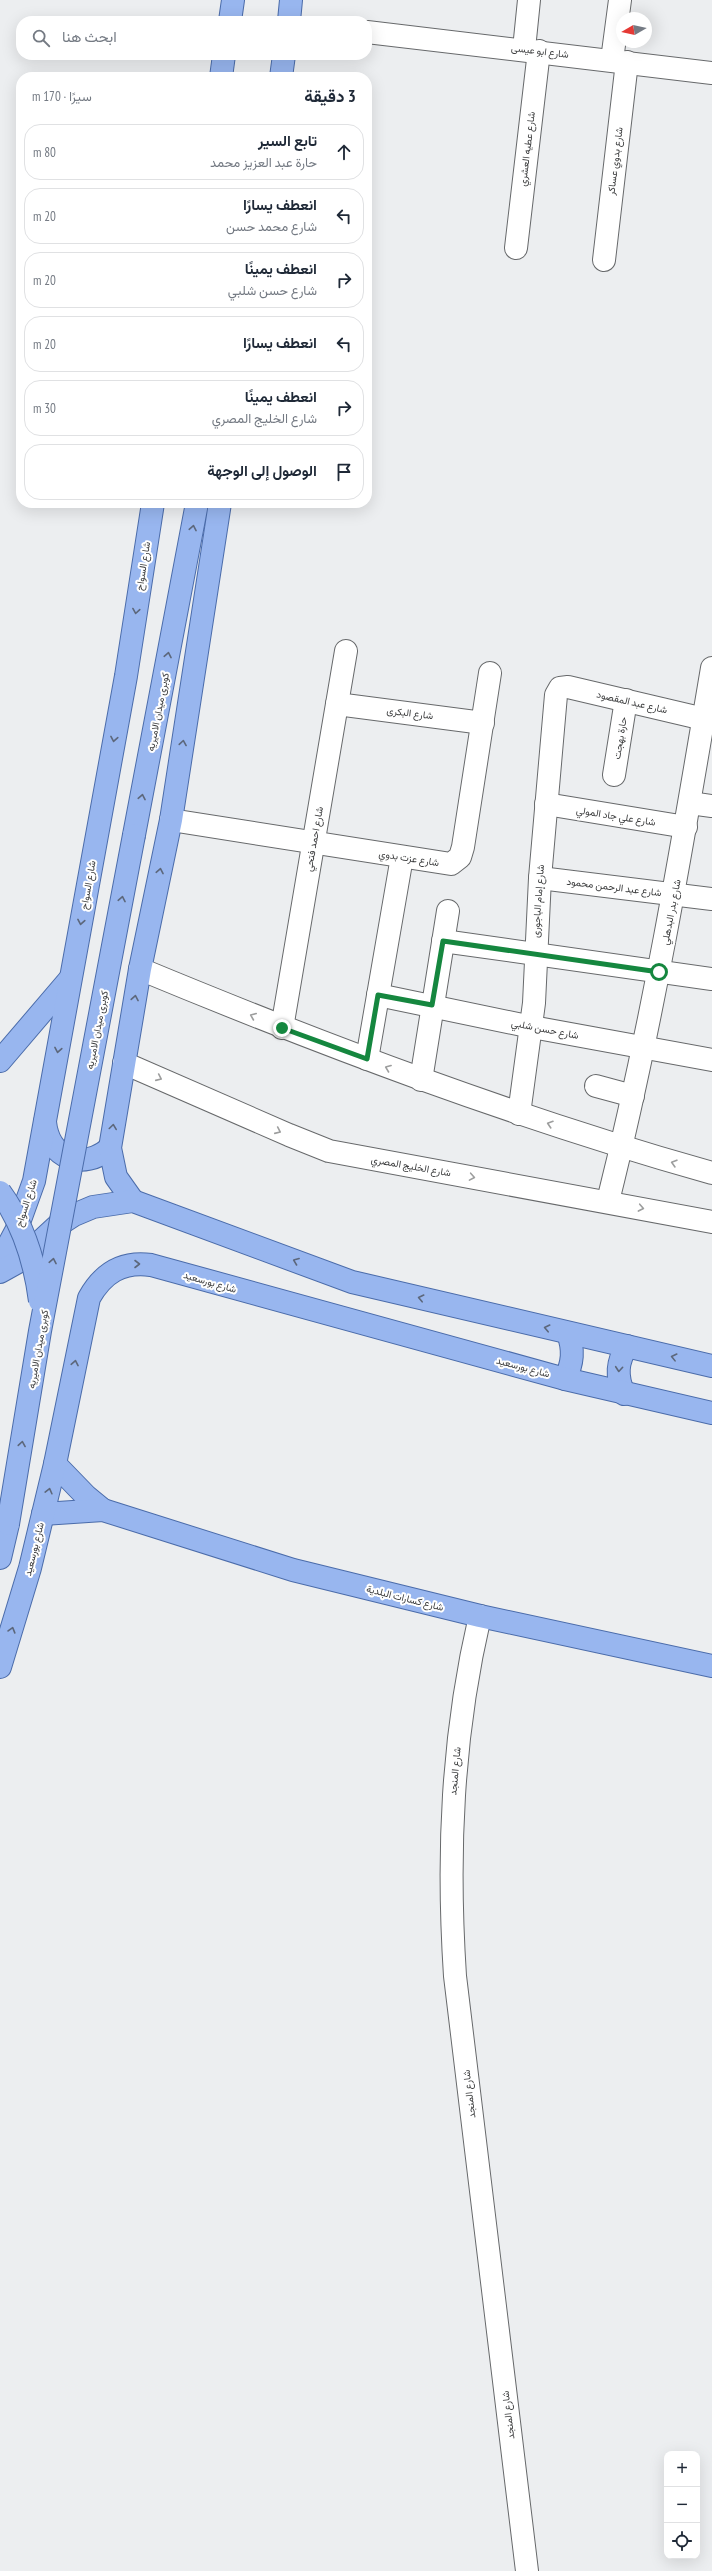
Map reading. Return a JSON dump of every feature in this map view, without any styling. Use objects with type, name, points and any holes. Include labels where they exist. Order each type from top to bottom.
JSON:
[{"type":"main road","points":[[231,16],[234,0]]},
{"type":"main road","points":[[289,16],[291,0]]},
{"type":"main road","points":[[222,72],[223,60]]},
{"type":"main road","points":[[282,72],[284,60]]},
{"type":"main road","name":"شارع السواح","points":[[0,1261],[27,1207],[34,1181],[126,676],[152,508]]},
{"type":"main road","name":"كوبرى ميدان الاميريه","points":[[0,1558],[8,1524],[40,1331],[196,508]]},
{"type":"main road","points":[[133,1201],[116,1177],[110,1148],[140,969],[171,820],[219,508]]},
{"type":"main road","points":[[0,1061],[71,978]]},
{"type":"main road","points":[[45,1122],[50,1142],[56,1149],[69,1158],[84,1160],[94,1159],[110,1148]]},
{"type":"main road","points":[[0,1192],[20,1226],[30,1251],[40,1297],[40,1331]]},
{"type":"main road","points":[[0,1272],[18,1262],[57,1226],[74,1215],[93,1207],[133,1201],[352,1282],[712,1366]]},
{"type":"main road","name":"شارع بورسعيد","points":[[0,1667],[30,1568],[56,1464],[89,1298],[104,1277],[126,1264],[151,1265],[565,1379],[624,1394],[712,1413]]},
{"type":"main road","points":[[565,1379],[573,1356],[568,1333]]},
{"type":"main road","points":[[624,1394],[618,1378],[618,1369],[623,1352],[627,1346]]},
{"type":"main road","name":"شارع كسارات البلدية","points":[[56,1464],[86,1496],[103,1510]]},
{"type":"main road","name":"شارع كسارات البلدية","points":[[43,1514],[103,1510],[293,1570],[480,1616],[712,1666]]},
{"type":"street","name":"شارع عطيه العشري","points":[[516,248],[531,50],[529,0]]},
{"type":"street","name":"شارع بدوي عساكر","points":[[604,260],[619,61],[620,0]]},
{"type":"street","name":"شارع ابو عيسى","points":[[372,33],[531,50],[712,73]]},
{"type":"street","name":"شارع احمد فتحي","points":[[282,1028],[346,651]]},
{"type":"street","name":"شارع بدر البدهلي","points":[[608,1201],[644,1047],[659,972],[690,803],[706,729],[712,671]]},
{"type":"street","name":"شارع عزت بدوي","points":[[171,820],[314,844],[451,864],[460,857],[490,673]]},
{"type":"street","name":"شارع عبد المقصود","points":[[560,688],[568,686],[626,700],[706,729]]},
{"type":"street","name":"شارع إمام الباجورى","points":[[519,1114],[532,1027],[535,954],[546,804],[556,695],[560,688]]},
{"type":"street","name":"حارة بهجت","points":[[614,775],[626,700]]},
{"type":"street","name":"شارع البكرى","points":[[337,704],[483,723]]},
{"type":"street","points":[[690,803],[712,806]]},
{"type":"street","name":"شارع علي جاد المولي","points":[[546,804],[686,827]]},
{"type":"street","points":[[367,1059],[402,857]]},
{"type":"street","name":"شارع عبد الرحمن محمود","points":[[540,878],[712,899]]},
{"type":"street","points":[[420,1080],[448,912]]},
{"type":"street","points":[[443,941],[712,979]]},
{"type":"street","points":[[140,969],[282,1028],[420,1080],[621,1148],[712,1173]]},
{"type":"street","name":"شارع حسن شلبي","points":[[378,995],[532,1027],[712,1060]]},
{"type":"street","name":"شارع الخليج المصري","points":[[124,1063],[289,1135],[329,1150],[608,1201],[712,1222]]},
{"type":"street","points":[[596,1086],[633,1096]]},
{"type":"street","name":"شارع المنجد","points":[[480,1616],[470,1661],[459,1724],[453,1786],[451,1913],[456,1984],[527,2571]]},
{"type":"route","points":[[282,1028],[367,1059],[378,995],[432,1005],[443,941],[659,972]]}]
